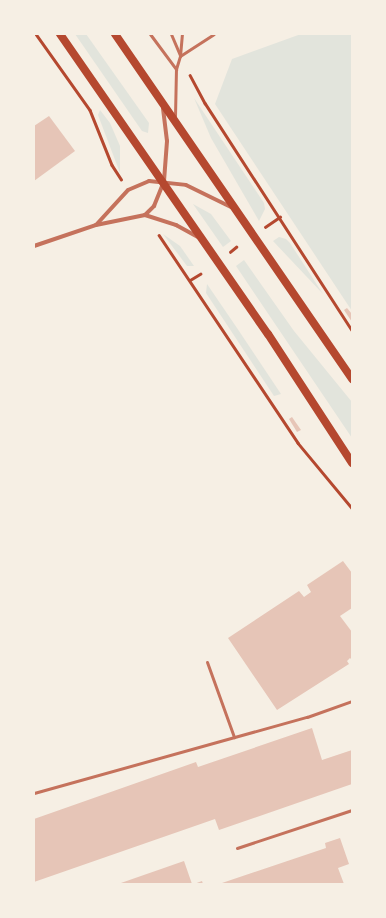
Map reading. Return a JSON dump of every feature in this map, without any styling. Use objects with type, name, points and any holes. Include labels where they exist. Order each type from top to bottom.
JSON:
[{"type":"main road","points":[[60,34],[164,181],[352,463]]},
{"type":"main road","points":[[115,34],[175,118],[235,209],[352,379]]},
{"type":"street","points":[[145,215],[154,206],[164,181],[167,141],[162,100]]},
{"type":"street","points":[[96,225],[128,190],[149,181],[164,181],[200,190],[235,209]]},
{"type":"street","points":[[34,246],[96,225],[145,215],[176,225],[202,240]]},
{"type":"lane","points":[[150,34],[176,69]]},
{"type":"lane","points":[[171,34],[180,56]]},
{"type":"lane","points":[[175,118],[176,69],[180,56],[182,34]]},
{"type":"lane","points":[[180,56],[214,34]]},
{"type":"lane","points":[[207,662],[234,738]]},
{"type":"lane","points":[[34,794],[307,717],[352,701]]},
{"type":"lane","points":[[237,848],[352,810]]},
{"type":"path","points":[[36,34],[90,110],[112,165],[128,190]]},
{"type":"path","points":[[180,56],[205,103],[352,330]]},
{"type":"path","points":[[145,215],[298,443],[352,508]]},
{"type":"path","points":[[263,228],[280,217]]},
{"type":"path","points":[[190,280],[200,274]]},
{"type":"shaded area","points":[[75,34],[86,34],[149,123],[148,133],[142,131]]},
{"type":"shaded area","points":[[301,34],[352,34],[352,311],[215,104],[232,59]]},
{"type":"shaded area","points":[[194,98],[264,203],[265,209],[259,221],[211,138]]},
{"type":"shaded area","points":[[100,110],[110,123],[120,146],[120,173],[98,115]]},
{"type":"shaded area","points":[[193,204],[211,214],[231,241],[223,247]]},
{"type":"shaded area","points":[[163,234],[180,246],[194,266],[187,266]]},
{"type":"shaded area","points":[[279,237],[286,239],[290,243],[323,294],[273,241]]},
{"type":"shaded area","points":[[244,260],[294,331],[352,402],[352,438],[236,266]]},
{"type":"shaded area","points":[[207,284],[281,394],[274,396],[206,293]]},
{"type":"building","points":[[49,116],[75,151],[34,181],[34,126]]},
{"type":"building","points":[[347,308],[352,314],[352,322],[344,310]]},
{"type":"building","points":[[292,417],[301,430],[297,432],[289,419]]},
{"type":"building","points":[[343,561],[352,573],[352,608],[340,616],[352,632],[352,660],[350,658],[347,661],[349,664],[277,710],[228,638],[299,591],[304,597],[311,592],[307,585]]},
{"type":"building","points":[[312,728],[322,760],[352,750],[352,784],[219,830],[215,819],[34,882],[34,819],[196,762],[198,767]]},
{"type":"building","points":[[340,838],[349,864],[338,868],[344,884],[219,884],[326,848],[325,843]]},
{"type":"building","points":[[184,861],[192,884],[118,884]]},
{"type":"building","points":[[202,881],[203,884],[194,884]]}]
